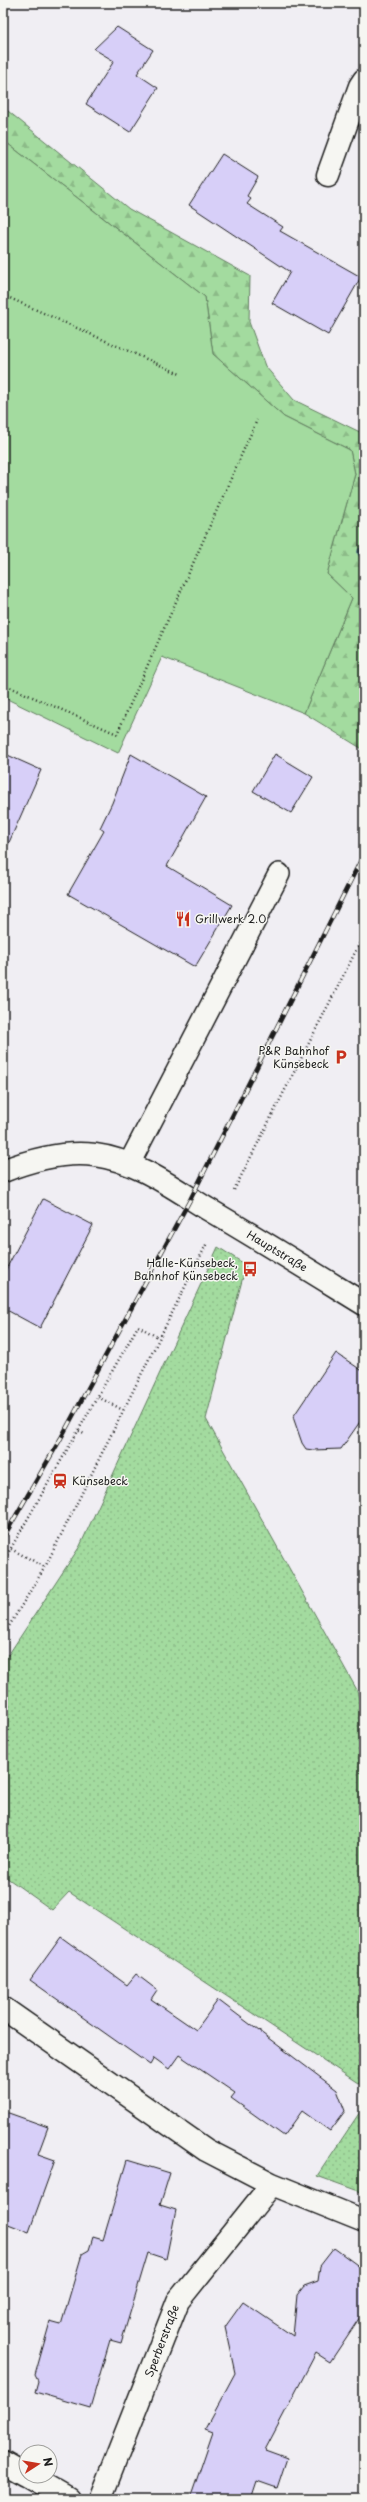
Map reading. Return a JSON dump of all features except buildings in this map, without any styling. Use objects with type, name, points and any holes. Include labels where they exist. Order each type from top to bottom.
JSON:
[{"type":"street","points":[[328,175],[360,86],[364,80]]},
{"type":"street","name":"Hauptstraße","points":[[3,1171],[26,1162],[63,1155],[94,1155],[129,1164],[191,1198],[364,1304]]},
{"type":"street","points":[[3,2008],[206,2150],[272,2184],[364,2221]]},
{"type":"street","name":"Sperberstraße","points":[[100,2499],[178,2301],[272,2184]]},
{"type":"street","points":[[3,2462],[18,2471]]},
{"type":"street","points":[[41,2484],[68,2499]]},
{"type":"lane","points":[[129,1164],[280,874]]},
{"type":"path","points":[[3,295],[180,374]]},
{"type":"path","points":[[3,684],[117,734],[257,420]]},
{"type":"path","points":[[3,1636],[45,1567],[220,1216],[364,935]]},
{"type":"path","points":[[3,1562],[138,1326],[159,1338]]},
{"type":"path","points":[[98,1397],[123,1410]]},
{"type":"path","points":[[79,1431],[84,1434]]},
{"type":"path","points":[[10,1549],[45,1567]]},
{"type":"green space","points":[[3,107],[129,209],[250,276],[249,322],[265,366],[294,400],[364,434],[364,750],[304,713],[352,598],[327,574],[355,474],[350,450],[284,417],[213,354],[205,297],[3,140]]},
{"type":"green space","points":[[3,140],[205,297],[213,354],[284,417],[350,450],[355,474],[327,574],[352,598],[304,713],[162,657],[118,753],[3,697]]},
{"type":"green space","points":[[218,1247],[246,1265],[206,1419],[357,1690],[364,1724],[364,2087],[69,1892],[52,1910],[3,1875],[3,1663],[80,1546]]},
{"type":"green space","points":[[364,2106],[364,2193],[317,2176]]},
{"type":"railway","points":[[3,1538],[61,1438],[191,1198],[364,854]]},
{"type":"place","name":"Grillwerk 2.0","points":[[183,919]]},
{"type":"place","name":"P&R Bahnhof Künsebeck","points":[[341,1057]]},
{"type":"place","name":"Halle-Künsebeck, Bahnhof Künsebeck","points":[[250,1269]]},
{"type":"place","name":"Künsebeck","points":[[60,1481]]}]
